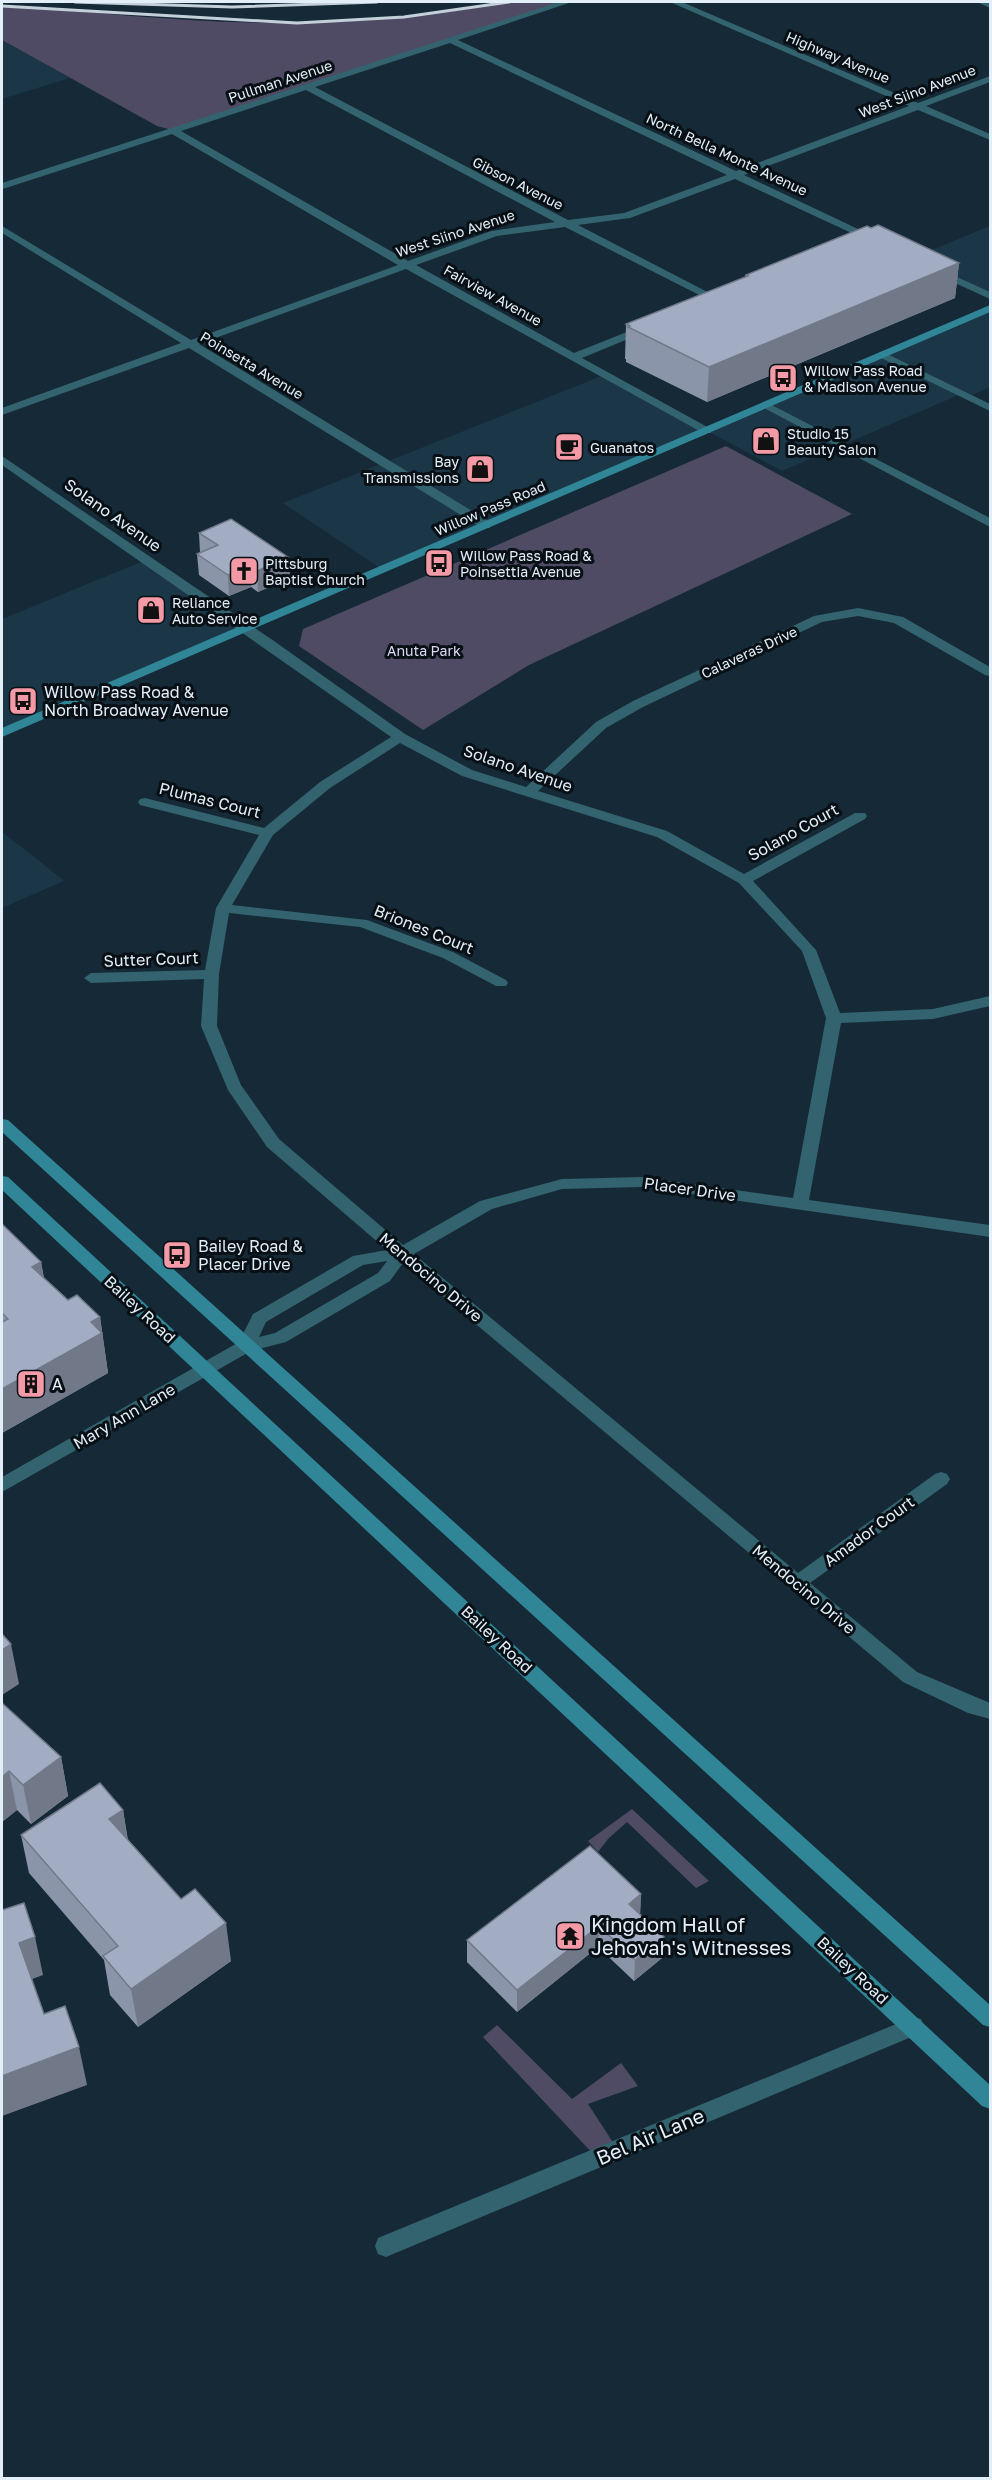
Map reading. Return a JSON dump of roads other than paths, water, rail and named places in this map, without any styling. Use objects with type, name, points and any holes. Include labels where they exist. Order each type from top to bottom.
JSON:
[{"type":"main road","name":"Willow Pass Road","points":[[2,733],[990,308]]},
{"type":"main road","points":[[2,1124],[990,2018]]},
{"type":"main road","name":"Bailey Road","points":[[2,1181],[990,2099]]},
{"type":"street","name":"Pullman Avenue","points":[[2,186],[567,2]]},
{"type":"street","name":"Highway Avenue","points":[[675,2],[990,137]]},
{"type":"street","points":[[982,2],[990,5]]},
{"type":"street","name":"North Bella Monte Avenue","points":[[450,40],[737,175],[870,242]]},
{"type":"street","name":"West Siino Avenue","points":[[2,412],[495,233],[529,226],[569,224],[626,216],[990,79]]},
{"type":"street","name":"Gibson Avenue","points":[[308,87],[429,153],[717,300]]},
{"type":"street","name":"Fairview Avenue","points":[[172,130],[405,264],[707,431]]},
{"type":"street","name":"Poinsetta Avenue","points":[[2,229],[486,525]]},
{"type":"street","points":[[922,263],[990,296]]},
{"type":"street","points":[[574,357],[662,322]]},
{"type":"street","points":[[883,355],[990,408]]},
{"type":"street","points":[[766,405],[990,523]]},
{"type":"street","name":"Solano Avenue","points":[[2,459],[400,737],[467,772],[662,834],[744,880],[809,950],[834,1018]]},
{"type":"street","name":"Calaveras Drive","points":[[528,793],[602,725],[638,704],[819,619],[858,612],[898,620],[990,672]]},
{"type":"street","name":"Mendocino Drive","points":[[400,737],[325,785],[267,834],[223,908],[212,975],[209,1026],[234,1086],[273,1143],[910,1677],[975,1707],[990,1711]]},
{"type":"street","name":"Plumas Court","points":[[145,802],[267,834]]},
{"type":"street","name":"Solano Court","points":[[744,880],[860,816]]},
{"type":"street","name":"Briones Court","points":[[223,908],[362,923],[448,956],[501,983]]},
{"type":"street","name":"Sutter Court","points":[[92,978],[212,975]]},
{"type":"street","points":[[800,1204],[834,1018],[904,1017],[968,1009],[990,1001]]},
{"type":"street","name":"Placer Drive","points":[[246,1346],[259,1318],[359,1260],[402,1253],[486,1205],[562,1184],[642,1182],[990,1231]]},
{"type":"street","name":"Placer Drive","points":[[246,1346],[280,1338],[384,1277],[402,1253]]},
{"type":"street","name":"Mary Ann Lane","points":[[2,1485],[246,1346]]},
{"type":"street","name":"Amador Court","points":[[798,1583],[941,1479]]},
{"type":"street","name":"Bel Air Lane","points":[[386,2246],[913,2026]]},
{"type":"railway","points":[[75,2],[232,7],[377,2]]},
{"type":"railway","points":[[2,6],[297,23],[404,17],[509,2]]},
{"type":"place","name":"Willow Pass Road & Madison Avenue","points":[[783,378]]},
{"type":"place","name":"Studio 15 Beauty Salon","points":[[766,441]]},
{"type":"place","name":"Guanatos","points":[[569,447]]},
{"type":"place","name":"Bay Transmissions","points":[[480,469]]},
{"type":"place","name":"Willow Pass Road & Poinsettia Avenue","points":[[439,563]]},
{"type":"place","name":"Pittsburg Baptist Church","points":[[244,571]]},
{"type":"place","name":"Reliance Auto Service","points":[[151,610]]},
{"type":"place","name":"Willow Pass Road & North Broadway Avenue","points":[[23,701]]},
{"type":"place","name":"Bailey Road & Placer Drive","points":[[177,1255]]},
{"type":"place","name":"A","points":[[31,1384]]},
{"type":"place","name":"Kingdom Hall of Jehovah's Witnesses","points":[[570,1936]]},
{"type":"park label","name":"Anuta Park","points":[[424,650]]}]
